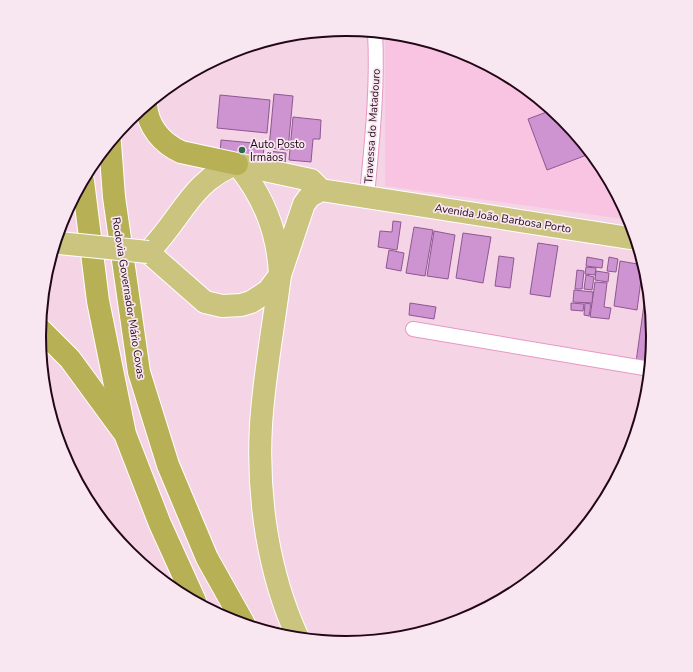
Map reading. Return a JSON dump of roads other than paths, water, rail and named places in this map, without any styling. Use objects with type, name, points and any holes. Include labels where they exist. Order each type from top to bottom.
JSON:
[{"type":"highway","points":[[148,111],[153,128],[165,142],[173,148],[181,152],[237,164]]},
{"type":"highway","name":"Rodovia Governador Mário Covas","points":[[111,150],[114,197],[139,372],[171,472],[207,558],[241,617]]},
{"type":"highway","points":[[84,191],[98,301],[125,434],[160,524],[191,593]]},
{"type":"highway","points":[[46,336],[82,375],[106,410],[125,434]]},
{"type":"main road","points":[[237,164],[258,191],[272,223],[280,257],[280,274],[261,424],[261,485],[264,515],[276,575],[296,631]]},
{"type":"main road","points":[[61,242],[148,252],[205,302],[222,306],[241,305],[260,297],[275,283],[280,274],[304,204],[310,196],[320,190],[312,180],[237,164],[218,171],[203,183],[163,238],[148,252]]},
{"type":"main road","name":"Avenida João Barbosa Porto","points":[[320,190],[630,238]]},
{"type":"street","name":"Travessa do Matadouro","points":[[365,196],[375,117],[377,57],[375,38]]},
{"type":"street","points":[[413,329],[645,368]]},
{"type":"place","name":"Auto Posto Irmãos","points":[[242,150]]}]
